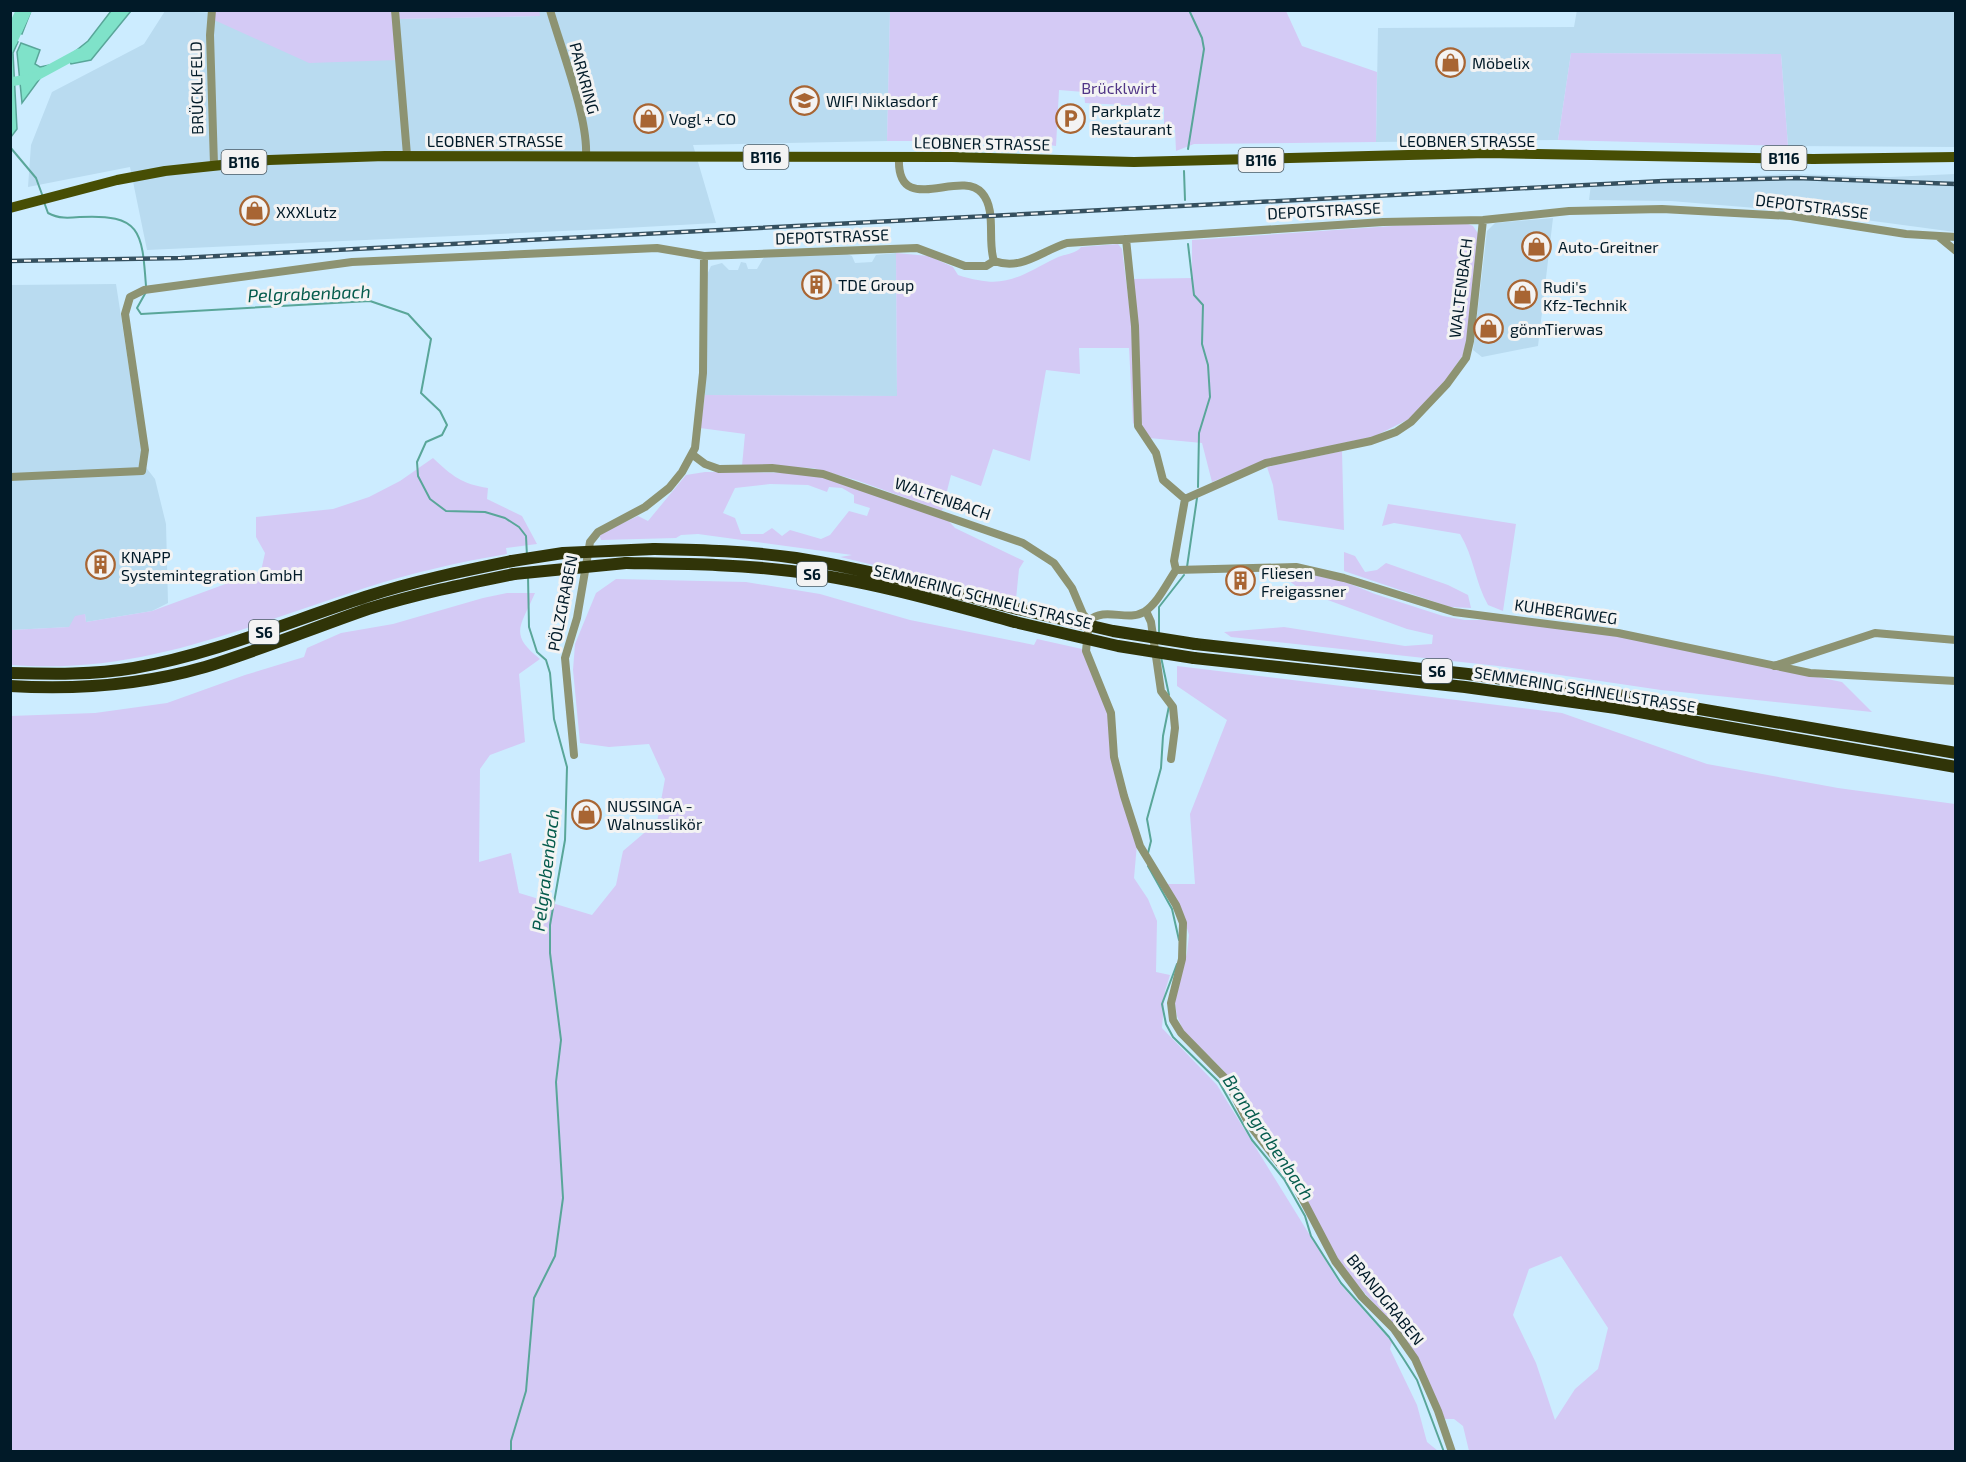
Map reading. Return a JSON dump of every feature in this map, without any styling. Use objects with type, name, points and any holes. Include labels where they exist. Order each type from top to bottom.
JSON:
[{"type":"highway","name":"SEMMERING SCHNELLSTRASSE","points":[[10,673],[73,674],[132,668],[199,654],[366,596],[432,578],[512,561],[563,554],[654,549],[723,551],[794,558],[872,572],[1113,631],[1195,644],[1468,674],[1618,695],[1956,753]]},
{"type":"highway","name":"SEMMERING SCHNELLSTRASSE","points":[[10,686],[106,684],[135,681],[203,667],[370,609],[438,590],[514,574],[563,567],[626,563],[723,564],[793,571],[869,585],[1118,646],[1194,658],[1466,687],[1616,708],[1956,767]]},
{"type":"main road","name":"LEOBNER STRASSE","points":[[10,208],[117,180],[214,165],[406,155],[899,157],[1134,162],[1487,153],[1813,159],[1956,157]]},
{"type":"street","name":"BRÜCKLFELD","points":[[212,10],[210,35],[214,165]]},
{"type":"street","points":[[395,10],[406,155]]},
{"type":"street","name":"PARKRING","points":[[549,10],[573,87],[587,145],[586,154]]},
{"type":"street","points":[[899,157],[899,168],[912,187],[921,191],[963,185],[975,188],[982,193],[989,213],[991,251],[994,261]]},
{"type":"street","name":"DEPOTSTRASSE","points":[[10,477],[142,471],[145,450],[125,314],[130,297],[146,290],[352,262],[657,248],[704,256],[905,248],[929,251],[965,266],[986,266],[994,261],[1005,265],[1022,264],[1067,243],[1383,222],[1483,220],[1569,211],[1662,209],[1791,216],[1939,237],[1956,237]]},
{"type":"street","name":"WALTENBACH","points":[[1185,499],[1266,463],[1371,441],[1396,432],[1411,422],[1447,384],[1466,358],[1474,321],[1483,220]]},
{"type":"street","points":[[1939,237],[1956,251]]},
{"type":"street","points":[[1089,621],[1099,614],[1131,615],[1146,611],[1176,570],[1174,561],[1185,499],[1162,480],[1156,453],[1138,426],[1135,326],[1126,239]]},
{"type":"street","name":"PÖLZGRABEN","points":[[574,755],[565,658],[577,618],[590,542],[609,525],[654,501],[682,472],[693,455],[703,373],[704,256]]},
{"type":"street","name":"WALTENBACH","points":[[693,455],[705,464],[719,469],[772,468],[823,474],[1023,543],[1045,555],[1059,569],[1089,621]]},
{"type":"street","name":"KUHBERGWEG","points":[[1176,570],[1296,567],[1344,578],[1454,612],[1618,633],[1810,673],[1937,678],[1956,681]]},
{"type":"street","points":[[1146,611],[1151,622],[1161,691],[1173,706],[1175,728],[1171,759]]},
{"type":"street","name":"BRANDGRABEN","points":[[1089,621],[1086,651],[1111,713],[1114,757],[1124,796],[1140,846],[1176,905],[1183,923],[1182,959],[1171,1003],[1173,1020],[1181,1033],[1225,1078],[1249,1124],[1293,1182],[1335,1261],[1355,1288],[1394,1329],[1415,1359],[1438,1411],[1452,1452]]},
{"type":"street","points":[[1774,666],[1875,633],[1956,640]]},
{"type":"shaded area","points":[[539,10],[890,11],[887,141],[693,145],[716,223],[607,229],[147,250],[130,167],[28,187],[31,145],[52,92],[144,44],[165,11],[397,19],[539,16]]},
{"type":"shaded area","points":[[1577,10],[1955,11],[1955,147],[1788,146],[1781,54],[1571,53],[1558,140],[1376,142],[1378,28],[1574,27]]},
{"type":"shaded area","points":[[17,11],[31,11],[22,34],[11,29]]},
{"type":"shaded area","points":[[111,11],[131,11],[91,60],[71,64],[68,57],[88,41]]},
{"type":"shaded area","points":[[11,39],[18,42],[13,53],[17,129],[11,137]]},
{"type":"shaded area","points":[[21,43],[40,50],[35,64],[40,67],[49,65],[52,71],[41,77],[22,103],[17,52]]},
{"type":"shaded area","points":[[1789,174],[1890,177],[1955,174],[1955,232],[1806,212],[1671,201],[1589,200],[1591,184]]},
{"type":"shaded area","points":[[1553,218],[1538,346],[1482,357],[1473,350],[1487,231],[1495,223]]},
{"type":"shaded area","points":[[845,253],[852,256],[855,263],[872,262],[876,255],[896,253],[897,396],[705,395],[706,277],[711,266],[722,263],[729,270],[738,270],[741,262],[746,263],[748,269],[757,269],[764,257]]},
{"type":"shaded area","points":[[116,284],[144,465],[155,479],[166,524],[168,603],[152,611],[86,622],[85,614],[70,627],[11,630],[10,285]]},
{"type":"green space","points":[[216,10],[539,10],[540,16],[398,19],[398,60],[309,63],[212,19]]},
{"type":"green space","name":"Brücklwirt","points":[[890,11],[1286,11],[1302,46],[1377,72],[1376,142],[1194,144],[1176,151],[1175,129],[1164,129],[1164,107],[1085,103],[1084,92],[1059,90],[1056,146],[1022,141],[887,141]]},
{"type":"green space","points":[[1571,53],[1781,54],[1788,146],[1558,140]]},
{"type":"green space","points":[[1422,224],[1468,224],[1473,226],[1479,235],[1471,318],[1463,355],[1445,381],[1409,419],[1375,436],[1265,460],[1212,482],[1202,443],[1149,438],[1141,427],[1133,279],[1192,278],[1192,240]]},
{"type":"green space","points":[[1118,244],[1122,249],[1131,319],[1135,422],[1133,424],[1129,348],[1079,348],[1080,374],[1046,370],[1030,461],[993,449],[981,486],[951,475],[942,511],[856,480],[813,468],[742,466],[745,434],[700,428],[705,395],[897,396],[896,253],[929,256],[953,267],[958,275],[999,281],[1020,276],[1081,247]]},
{"type":"green space","points":[[1342,451],[1344,530],[1278,520],[1273,485],[1267,467]]},
{"type":"green space","points":[[433,458],[458,478],[488,488],[487,499],[522,516],[537,544],[506,548],[507,554],[400,577],[234,632],[148,655],[104,663],[59,666],[11,665],[11,630],[69,627],[75,616],[85,614],[86,622],[152,611],[261,571],[265,553],[256,537],[256,517],[333,509],[369,497],[400,481]]},
{"type":"green space","points":[[705,472],[805,473],[852,485],[944,516],[955,528],[1024,561],[1019,569],[1016,599],[840,557],[852,555],[698,534],[681,535],[676,538],[601,540],[599,534],[638,516],[648,521],[686,475]],"holes":[[[770,484],[808,485],[827,492],[829,487],[842,488],[854,495],[854,503],[870,508],[867,516],[849,511],[830,535],[821,539],[790,530],[782,536],[772,528],[763,534],[741,534],[735,518],[723,513],[735,488]]]},
{"type":"green space","points":[[1388,504],[1516,524],[1503,611],[1488,605],[1460,534],[1394,523],[1382,526]]},
{"type":"green space","points":[[1344,552],[1355,556],[1365,572],[1377,570],[1386,563],[1448,585],[1468,595],[1471,608],[1450,607],[1344,571]]},
{"type":"green space","points":[[1303,573],[1343,581],[1443,616],[1465,620],[1500,620],[1617,636],[1842,682],[1872,712],[1661,690],[1498,666],[1231,637],[1224,632],[1284,627],[1405,646],[1432,644],[1433,635],[1407,629],[1303,591],[1282,576]]},
{"type":"green space","points":[[616,579],[746,582],[820,594],[910,620],[1034,645],[1037,639],[1082,649],[1104,699],[1137,844],[1134,878],[1148,899],[1157,921],[1156,972],[1170,975],[1165,991],[1162,1028],[1217,1085],[1340,1284],[1392,1342],[1390,1349],[1417,1405],[1427,1442],[1438,1451],[11,1451],[10,716],[95,713],[167,703],[304,657],[307,648],[341,633],[393,624],[507,593],[535,593],[520,629],[524,643],[540,659],[519,674],[525,742],[490,755],[480,769],[479,862],[511,853],[519,893],[592,915],[616,885],[623,851],[657,822],[665,779],[649,744],[609,747],[580,743],[573,670],[575,644],[596,593]]},
{"type":"green space","points":[[1177,666],[1562,713],[1707,764],[1838,788],[1955,804],[1955,1451],[1469,1451],[1463,1426],[1454,1419],[1445,1419],[1411,1346],[1343,1268],[1298,1184],[1282,1160],[1252,1124],[1224,1071],[1183,1030],[1177,1016],[1174,996],[1187,953],[1189,935],[1182,911],[1167,884],[1195,884],[1190,814],[1227,720],[1177,686]],"holes":[[[1561,1256],[1608,1328],[1598,1369],[1575,1389],[1555,1420],[1536,1363],[1513,1315],[1529,1269]]]},
{"type":"waterway","points":[[10,40],[24,10]]},
{"type":"waterway","name":"Brandgrabenbach","points":[[1188,149],[1204,49],[1202,38],[1189,10]]},
{"type":"waterway","points":[[10,82],[33,78],[79,53]]},
{"type":"waterway","name":"Pelgrabenbach","points":[[10,147],[36,178],[43,197]]},
{"type":"waterway","name":"Brandgrabenbach","points":[[1184,171],[1185,200]]},
{"type":"waterway","name":"Pelgrabenbach","points":[[44,202],[48,213],[56,216],[100,217],[127,223],[139,239],[143,252],[146,286]]},
{"type":"waterway","name":"Brandgrabenbach","points":[[1188,244],[1194,295],[1203,305],[1202,344],[1208,365],[1210,397],[1199,433],[1198,487]]},
{"type":"waterway","name":"Pelgrabenbach","points":[[146,292],[137,308],[141,314],[370,301],[408,314],[431,339],[421,393],[440,411],[447,425],[442,435],[426,442],[417,462],[418,476],[430,499],[446,511],[485,512],[505,518],[519,527],[526,536],[527,556]]},
{"type":"waterway","name":"Brandgrabenbach","points":[[1187,567],[1197,498]]},
{"type":"waterway","name":"Brandgrabenbach","points":[[1159,634],[1159,607],[1184,575]]},
{"type":"waterway","name":"Pelgrabenbach","points":[[511,1452],[511,1441],[526,1391],[534,1298],[555,1256],[563,1198],[556,1082],[561,1040],[550,953],[550,925],[565,840],[567,767],[554,719],[550,673],[546,660],[537,652],[529,627],[528,576]]},
{"type":"waterway","name":"Brandgrabenbach","points":[[1161,657],[1169,695]]},
{"type":"waterway","name":"Brandgrabenbach","points":[[1148,853],[1151,841],[1147,819],[1161,768],[1163,736],[1169,706]]},
{"type":"waterway","name":"Brandgrabenbach","points":[[1148,866],[1172,909],[1179,940]]},
{"type":"waterway","name":"Brandgrabenbach","points":[[1177,964],[1162,1004],[1166,1024],[1173,1037],[1219,1082],[1252,1140],[1284,1179],[1305,1216],[1311,1236],[1341,1283],[1389,1337],[1403,1358],[1417,1380],[1444,1452]]},
{"type":"railway","points":[[10,261],[181,258],[1663,181],[1797,178],[1956,184]]},
{"type":"place","name":"Möbelix","points":[[1451,62]]},
{"type":"place","name":"WIFI Niklasdorf","points":[[805,100]]},
{"type":"place","name":"Vogl + CO","points":[[648,118]]},
{"type":"place","name":"Parkplatz Restaurant","points":[[1070,119]]},
{"type":"place","name":"XXXLutz","points":[[255,211]]},
{"type":"place","name":"Auto-Greitner","points":[[1537,246]]},
{"type":"place","name":"TDE Group","points":[[817,284]]},
{"type":"place","name":"Rudi's Kfz-Technik","points":[[1522,295]]},
{"type":"place","name":"gönnTierwas","points":[[1489,328]]},
{"type":"place","name":"KNAPP Systemintegration GmbH","points":[[100,565]]},
{"type":"place","name":"Fliesen Freigassner","points":[[1240,581]]},
{"type":"place","name":"NUSSINGA - Walnusslikör","points":[[586,814]]}]
